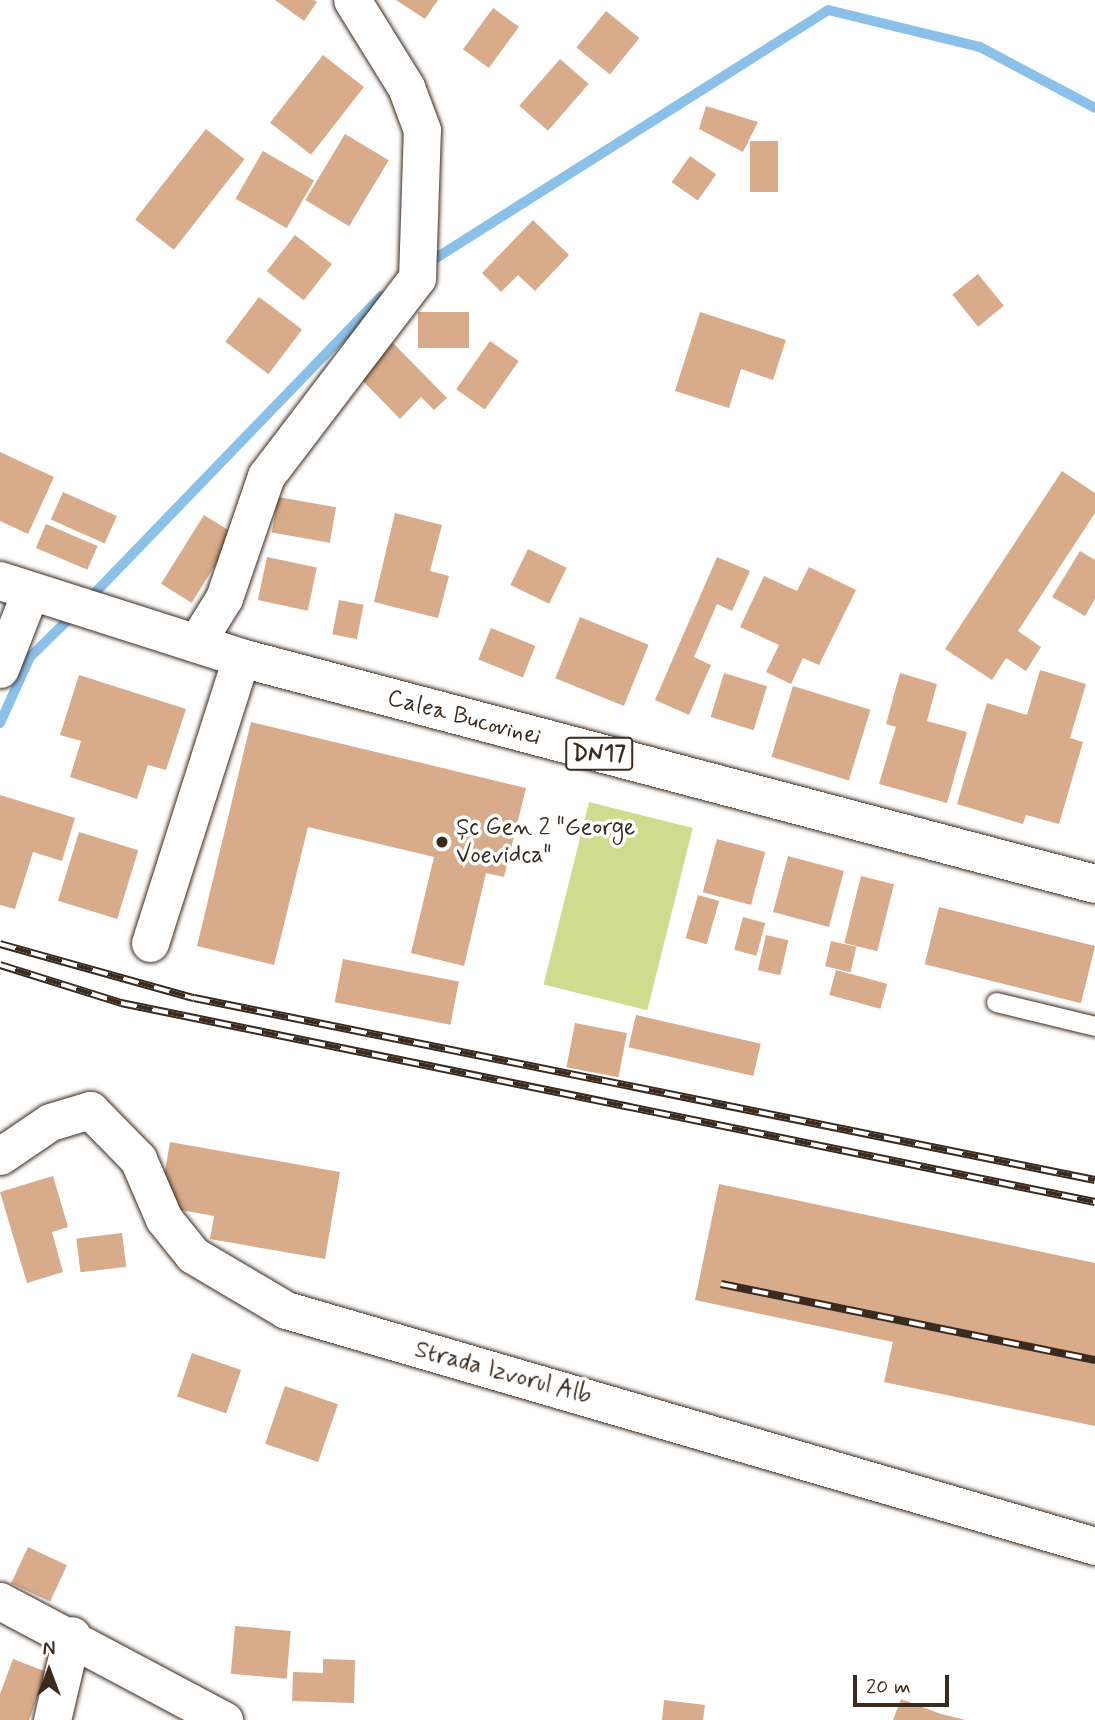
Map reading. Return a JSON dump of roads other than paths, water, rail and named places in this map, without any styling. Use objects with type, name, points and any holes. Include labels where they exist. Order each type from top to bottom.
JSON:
[{"type":"highway","name":"Calea Bucovinei","points":[[30,592],[242,658],[1095,884]]},
{"type":"street","points":[[196,643],[224,598],[266,476],[419,265],[422,130],[406,87],[352,0]]},
{"type":"street","points":[[0,669],[30,592]]},
{"type":"street","points":[[150,943],[242,658]]},
{"type":"street","name":"Strada Izvorul Alb","points":[[0,1156],[50,1122],[90,1110],[138,1158],[164,1219],[193,1255],[286,1310],[1095,1546]]},
{"type":"street","points":[[0,1601],[72,1635],[224,1720]]},
{"type":"street","points":[[52,1720],[72,1635]]},
{"type":"lane","points":[[996,1002],[1095,1026]]},
{"type":"waterway","points":[[425,265],[828,10],[980,47],[1095,108]]},
{"type":"waterway","points":[[88,600],[382,296]]},
{"type":"waterway","points":[[0,723],[30,657],[75,613]]},
{"type":"railway","points":[[0,944],[194,998],[1095,1180]]},
{"type":"railway","points":[[0,965],[121,1003],[1095,1202]]},
{"type":"railway","points":[[721,1284],[1095,1360]]},
{"type":"place","name":"Șc Gen 2 \"George Voevidca\"","points":[[442,842]]}]
